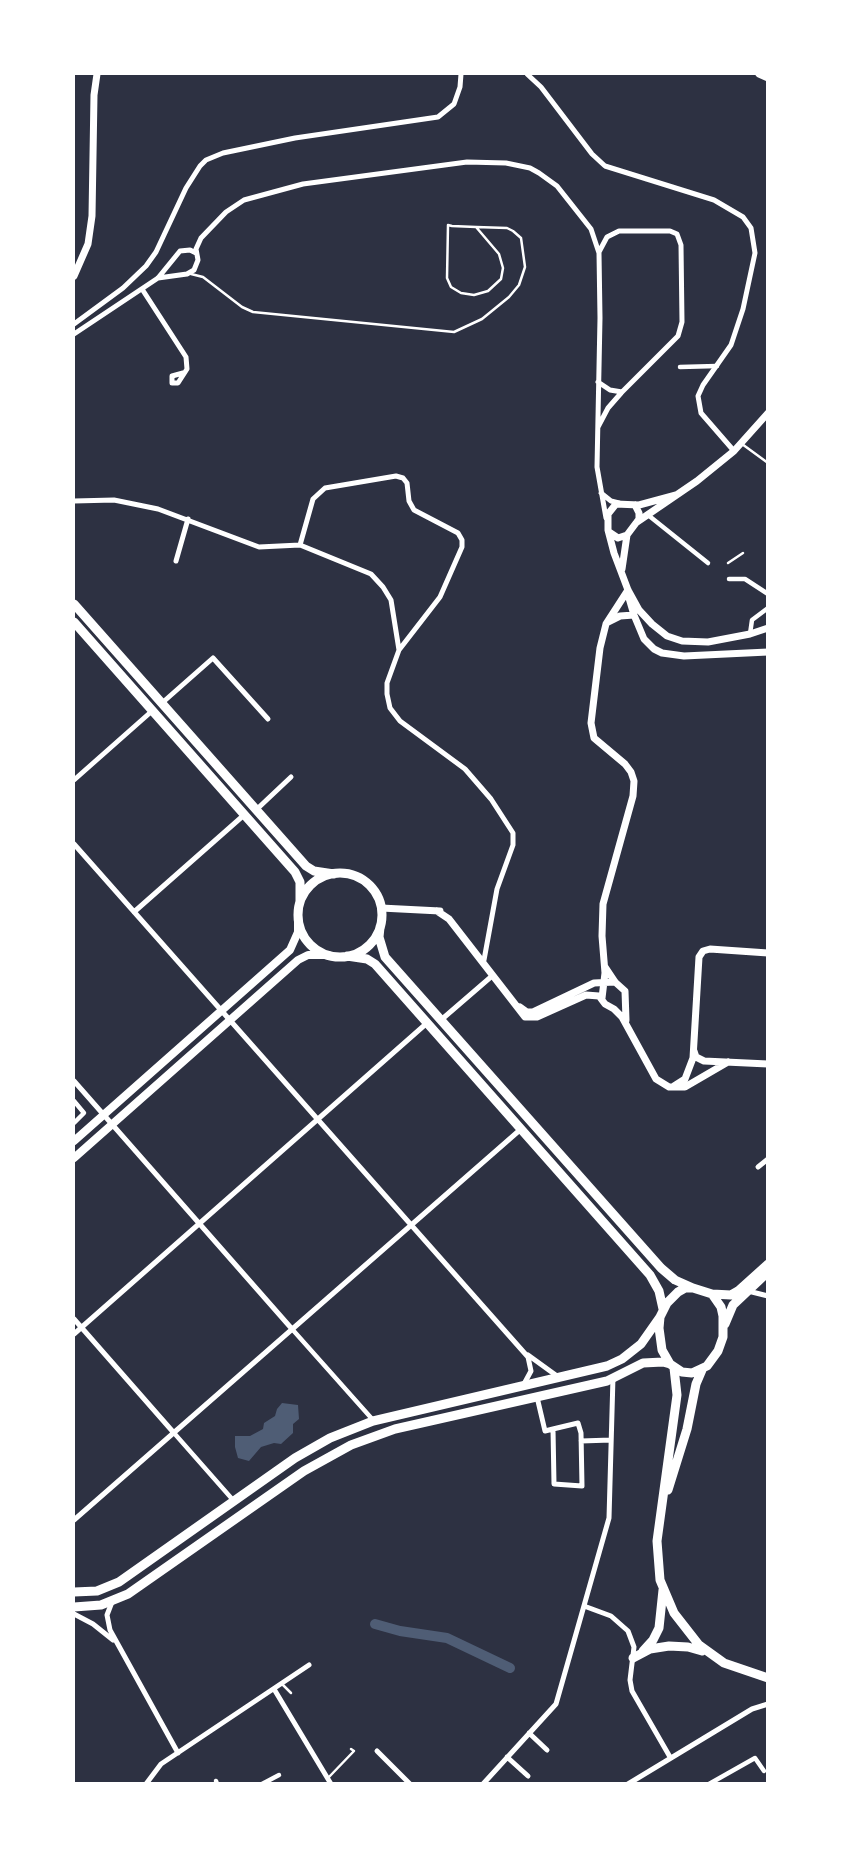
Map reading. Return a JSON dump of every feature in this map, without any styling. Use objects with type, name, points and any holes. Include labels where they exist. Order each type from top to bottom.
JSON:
[{"type":"main road","points":[[74,604],[306,866],[324,874],[347,874],[363,880],[376,894],[381,908],[379,937],[384,957],[661,1268],[675,1280],[693,1288],[712,1294],[731,1295],[768,1264]]},
{"type":"main road","points":[[74,622],[295,872],[301,891],[298,932],[290,950],[74,1141]]},
{"type":"main road","points":[[300,901],[313,882],[334,874]]},
{"type":"main road","points":[[298,922],[300,931],[310,945],[328,955]]},
{"type":"main road","points":[[347,956],[366,948],[380,927]]},
{"type":"main road","points":[[74,1158],[298,960],[307,955],[328,955],[367,959],[375,964],[650,1275],[659,1291],[662,1350],[672,1366],[677,1395],[657,1554],[663,1588],[661,1619],[648,1647],[633,1658],[656,1648],[675,1646],[700,1650],[738,1670],[768,1678]]},
{"type":"main road","points":[[661,1513],[684,1441],[696,1384],[702,1370],[718,1351],[728,1313],[764,1275]]},
{"type":"main road","points":[[74,1592],[91,1592],[114,1585],[307,1451],[345,1431],[373,1420],[600,1368],[622,1359],[647,1338],[661,1313],[678,1292],[693,1288]]},
{"type":"main road","points":[[712,1294],[721,1307],[724,1330]]},
{"type":"main road","points":[[74,1608],[94,1607],[128,1594],[315,1463],[351,1445],[395,1429],[613,1377],[643,1363],[663,1362],[692,1373],[702,1370]]},
{"type":"main road","points":[[671,1440],[677,1444],[684,1441]]},
{"type":"main road","points":[[244,1494],[247,1504],[252,1507]]},
{"type":"main road","points":[[230,1504],[235,1519]]},
{"type":"main road","points":[[663,1588],[681,1623],[699,1645],[716,1658]]},
{"type":"street","points":[[74,276],[88,244],[92,216],[94,95],[97,74]]},
{"type":"street","points":[[74,324],[123,288],[146,266],[156,252],[186,188],[206,160],[223,153],[295,138],[438,117],[450,109],[457,98],[461,74]]},
{"type":"street","points":[[527,74],[541,87],[592,154],[605,166],[714,200],[747,221],[755,246],[752,271],[736,332],[700,390],[698,407],[734,452]]},
{"type":"street","points":[[759,74],[768,78]]},
{"type":"street","points":[[158,278],[187,274],[198,266],[196,253],[199,242],[212,225],[244,200],[303,184],[447,164],[482,162],[530,168],[547,178],[591,229],[599,253],[597,467],[601,493],[608,530],[622,577],[644,617],[667,636]]},
{"type":"street","points":[[597,430],[608,408],[653,363],[681,330],[680,237],[670,231],[619,231],[607,237],[599,253]]},
{"type":"street","points":[[74,334],[158,278],[180,251],[190,250],[196,253]]},
{"type":"street","points":[[142,289],[186,357],[188,364],[183,373]]},
{"type":"street","points":[[680,366],[717,366]]},
{"type":"street","points":[[598,382],[610,390],[622,392]]},
{"type":"street","points":[[608,530],[618,538],[626,535],[637,522],[734,452],[768,413]]},
{"type":"street","points":[[300,545],[313,499],[325,488],[400,477],[407,483],[409,501],[414,510],[454,530],[462,540],[460,554],[440,597],[399,650],[387,682],[388,703],[394,715],[465,769],[491,799],[513,832],[513,845],[497,889],[484,960]]},
{"type":"street","points":[[601,493],[611,501],[635,505],[676,495]]},
{"type":"street","points":[[74,501],[114,500],[158,509],[259,547],[300,545],[371,574],[391,600],[399,650]]},
{"type":"street","points":[[607,520],[610,509],[621,503]]},
{"type":"street","points":[[635,505],[639,513],[637,522]]},
{"type":"street","points":[[648,515],[709,563]]},
{"type":"street","points":[[176,561],[188,519]]},
{"type":"street","points":[[622,577],[626,535]]},
{"type":"street","points":[[729,579],[745,579],[768,594]]},
{"type":"street","points":[[628,590],[634,615],[648,644],[662,653],[680,656],[768,652]]},
{"type":"street","points":[[628,590],[607,622],[600,648],[591,723],[594,738],[631,772],[634,789],[603,904],[604,1004],[614,1009],[628,1028],[656,1079],[669,1087],[685,1087],[728,1062]]},
{"type":"street","points":[[750,634],[752,620],[768,608]]},
{"type":"street","points":[[607,622],[620,616],[634,615],[667,636],[682,641],[708,642],[768,628]]},
{"type":"street","points":[[708,642],[714,647],[711,654]]},
{"type":"street","points":[[162,703],[213,658],[268,719]]},
{"type":"street","points":[[74,780],[152,711]]},
{"type":"street","points":[[256,810],[291,777]]},
{"type":"street","points":[[134,912],[244,815]]},
{"type":"street","points":[[74,844],[518,1346],[529,1360],[531,1368],[528,1380],[518,1387]]},
{"type":"street","points":[[381,908],[445,911],[527,1012],[533,1012],[594,983],[605,973]]},
{"type":"street","points":[[437,911],[449,919],[525,1017],[532,1019],[586,995],[603,995]]},
{"type":"street","points":[[768,953],[717,949],[703,951],[697,963],[694,1043],[694,1052],[699,1060],[768,1064]]},
{"type":"street","points":[[605,973],[625,991],[628,1028]]},
{"type":"street","points":[[605,973],[617,984]]},
{"type":"street","points":[[441,1020],[492,976]]},
{"type":"street","points":[[603,995],[610,985],[617,984]]},
{"type":"street","points":[[614,1009],[624,1003]]},
{"type":"street","points":[[74,1334],[427,1023]]},
{"type":"street","points":[[669,1087],[685,1079],[691,1064],[694,1043]]},
{"type":"street","points":[[74,1082],[373,1420]]},
{"type":"street","points":[[74,1101],[85,1113],[74,1123]]},
{"type":"street","points":[[74,1520],[521,1129]]},
{"type":"street","points":[[758,1167],[768,1159]]},
{"type":"street","points":[[748,1291],[764,1295],[764,1275]]},
{"type":"street","points":[[74,1319],[174,1433],[230,1504]]},
{"type":"street","points":[[518,1346],[553,1375],[566,1376]]},
{"type":"street","points":[[483,1783],[556,1704],[609,1518],[613,1377]]},
{"type":"street","points":[[537,1397],[545,1431],[553,1429],[578,1423],[582,1486],[554,1484],[553,1429]]},
{"type":"street","points":[[581,1441],[611,1440]]},
{"type":"street","points":[[112,1602],[108,1625],[178,1752]]},
{"type":"street","points":[[584,1606],[611,1616],[630,1633],[634,1647],[630,1680],[632,1692],[670,1757]]},
{"type":"street","points":[[74,1614],[99,1628],[123,1654]]},
{"type":"street","points":[[146,1783],[161,1764],[309,1665]]},
{"type":"street","points":[[274,1689],[329,1781]]},
{"type":"street","points":[[628,1783],[752,1709],[768,1703]]},
{"type":"street","points":[[529,1733],[547,1750]]},
{"type":"street","points":[[377,1751],[410,1783]]},
{"type":"street","points":[[507,1757],[528,1776]]},
{"type":"street","points":[[709,1783],[755,1758],[764,1771]]},
{"type":"street","points":[[262,1783],[279,1775]]},
{"type":"lane","points":[[187,274],[203,277],[242,307],[253,312],[454,332],[482,319],[509,297],[519,285],[525,267],[521,238],[513,231],[506,228],[448,225],[448,283],[457,291],[474,295],[488,291],[497,285],[503,268],[499,254],[476,227]]},
{"type":"lane","points":[[742,444],[768,463]]},
{"type":"lane","points":[[729,563],[743,553]]},
{"type":"lane","points":[[282,1684],[291,1693]]},
{"type":"lane","points":[[329,1781],[354,1751],[351,1749]]},
{"type":"water","points":[[282,1403],[298,1405],[299,1419],[293,1424],[293,1433],[281,1444],[261,1447],[249,1461],[238,1458],[235,1436],[250,1436],[263,1429],[264,1423],[275,1416]]},
{"type":"waterway","points":[[375,1624],[447,1638],[510,1668]]}]
